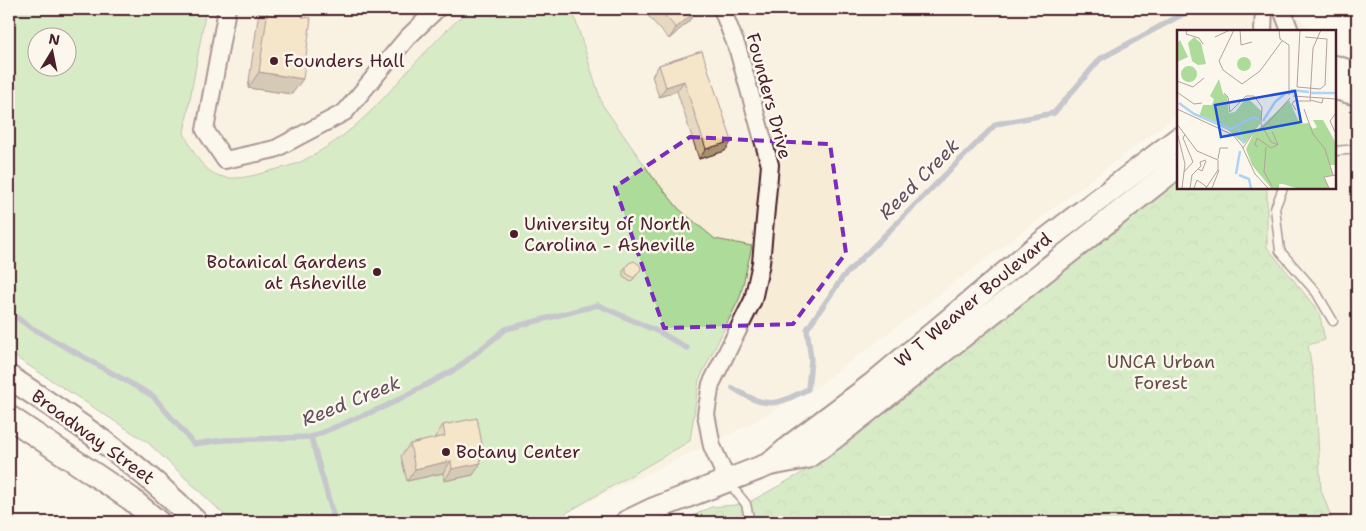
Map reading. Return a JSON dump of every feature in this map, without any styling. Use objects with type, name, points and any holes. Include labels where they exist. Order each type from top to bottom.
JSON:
[{"type":"main road","points":[[1336,68],[1357,74]]},
{"type":"main road","points":[[1336,88],[1357,94]]},
{"type":"main road","name":"W T Weaver Boulevard","points":[[770,464],[793,444],[873,384],[1034,248],[1177,140]]},
{"type":"main road","name":"W T Weaver Boulevard","points":[[627,522],[770,464],[807,457],[832,440],[1177,167]]},
{"type":"main road","name":"Broadway Street","points":[[9,377],[127,458],[165,490],[196,522]]},
{"type":"main road","name":"Broadway Street","points":[[9,417],[131,499],[158,522]]},
{"type":"street","points":[[227,9],[205,130],[225,160],[275,149],[345,112],[407,38],[437,9]]},
{"type":"street","name":"Founders Drive","points":[[722,9],[738,50],[770,165],[761,263],[753,300],[711,384],[706,414],[712,446],[727,480]]},
{"type":"street","points":[[1263,30],[1264,9]]},
{"type":"street","points":[[1282,9],[1290,30]]},
{"type":"lane","points":[[1336,151],[1357,149]]},
{"type":"lane","points":[[1282,189],[1275,208],[1280,251],[1316,292],[1333,321]]},
{"type":"lane","points":[[727,480],[746,504],[750,522]]},
{"type":"highlighted area","points":[[690,137],[830,144],[846,253],[793,324],[664,328],[615,187]]},
{"type":"shaded area","name":"Botanical Gardens at Asheville","points":[[9,9],[1292,9],[1311,30],[1177,30],[1177,115],[820,385],[745,427],[568,512],[554,522],[232,522],[147,442],[9,353]]},
{"type":"shaded area","points":[[1336,57],[1357,82],[1357,522],[1208,522],[1229,189],[1336,189]]},
{"type":"green space","name":"Botanical Gardens at Asheville","points":[[9,9],[206,9],[184,133],[191,148],[207,168],[215,174],[237,178],[287,167],[302,161],[344,135],[375,107],[438,39],[470,9],[572,9],[602,104],[652,176],[679,209],[715,239],[752,246],[740,297],[699,380],[690,441],[554,522],[232,522],[147,442],[9,353]]},
{"type":"green space","name":"UNCA Urban Forest","points":[[1177,181],[1177,189],[1267,189],[1267,247],[1319,312],[1325,340],[1308,345],[1315,387],[1321,490],[1333,522],[680,522],[711,507],[746,504],[827,459],[1013,296]]},
{"type":"building","name":"Founders Hall","points":[[268,9],[303,9],[302,17],[311,18],[303,79],[259,72]]},
{"type":"building","points":[[659,9],[694,9],[696,11],[676,28]]},
{"type":"building","points":[[702,51],[732,141],[706,149],[684,81],[666,87],[659,65]]},
{"type":"building","points":[[634,261],[640,265],[641,269],[634,278],[626,273],[626,267]]},
{"type":"building","name":"Botany Center","points":[[477,418],[484,454],[479,455],[481,463],[452,469],[451,461],[415,469],[410,444],[445,436],[443,425]]},
{"type":"waterway","name":"Reed Creek","points":[[733,388],[744,395],[770,403],[787,399],[808,389],[811,359],[807,329],[843,277],[996,124],[1054,113],[1100,59],[1192,9]]},
{"type":"waterway","name":"Reed Creek","points":[[9,312],[30,327],[153,396],[194,444],[224,440],[311,437],[386,406],[456,369],[506,329],[598,305],[661,333],[687,348]]},
{"type":"waterway","points":[[311,437],[335,522]]},
{"type":"place","name":"Founders Hall","points":[[274,61]]},
{"type":"place","name":"University of North Carolina - Asheville","points":[[514,234]]},
{"type":"place","name":"Botanical Gardens at Asheville","points":[[377,272]]},
{"type":"place","name":"Botany Center","points":[[446,452]]}]
